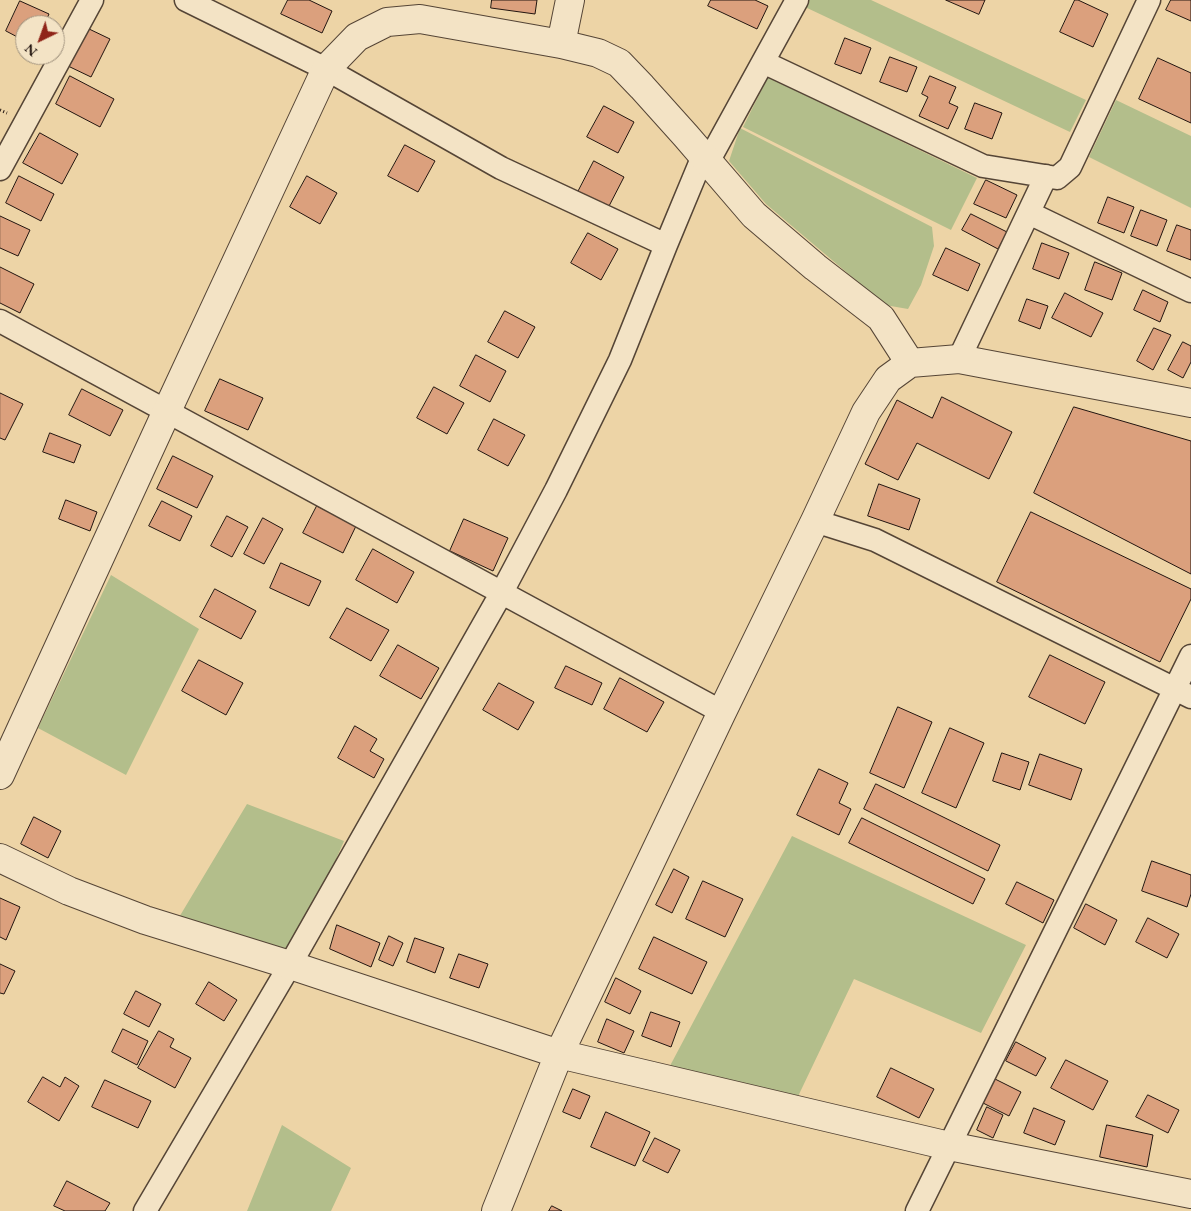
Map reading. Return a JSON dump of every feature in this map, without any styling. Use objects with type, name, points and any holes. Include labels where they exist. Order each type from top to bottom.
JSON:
[{"type":"street","points":[[0,169],[92,0]]},
{"type":"street","points":[[561,44],[570,0]]},
{"type":"street","points":[[145,1211],[290,964],[502,592],[556,490],[620,360],[666,245],[706,159],[763,62],[796,0]]},
{"type":"street","points":[[763,62],[983,166],[1057,178],[1070,167],[1149,0]]},
{"type":"street","points":[[199,3],[326,70],[501,168],[666,245]]},
{"type":"street","points":[[0,775],[326,70],[357,37],[387,22],[420,19],[598,52],[619,63],[706,159],[754,216],[815,267],[881,318],[910,362]]},
{"type":"street","points":[[959,359],[1046,176]]},
{"type":"street","points":[[1029,213],[1191,291]]},
{"type":"street","points":[[0,321],[722,712]]},
{"type":"street","points":[[496,1211],[559,1054],[866,412],[888,379],[910,362],[959,359],[1191,402]]},
{"type":"street","points":[[815,521],[875,540],[1183,693]]},
{"type":"street","points":[[917,1211],[1183,693],[1191,656]]},
{"type":"street","points":[[0,858],[69,890],[145,920],[290,964],[559,1054],[949,1146],[1191,1194],[1183,1211]]},
{"type":"green space","points":[[808,0],[871,0],[1086,100],[1070,132],[805,7]]},
{"type":"green space","points":[[768,77],[977,178],[951,230],[743,127]]},
{"type":"green space","points":[[1116,100],[1191,136],[1191,208],[1089,157]]},
{"type":"green space","points":[[740,128],[932,227],[934,246],[921,285],[908,309],[885,305],[766,204],[729,161]]},
{"type":"green space","points":[[111,575],[199,629],[126,775],[38,728]]},
{"type":"green space","points":[[247,804],[344,841],[290,965],[178,919]]},
{"type":"green space","points":[[792,836],[1026,945],[981,1033],[854,979],[792,1109],[663,1079]]},
{"type":"green space","points":[[282,1125],[351,1168],[331,1211],[247,1211]]},
{"type":"building","points":[[288,0],[309,0],[332,11],[322,33],[281,14]]},
{"type":"building","points":[[492,0],[537,0],[535,14],[491,8]]},
{"type":"building","points":[[711,0],[755,0],[768,6],[757,29],[708,6]]},
{"type":"building","points":[[946,0],[985,0],[979,14]]},
{"type":"building","points":[[1075,0],[1108,14],[1093,47],[1060,32]]},
{"type":"building","points":[[1171,0],[1191,0],[1191,21],[1166,10]]},
{"type":"building","points":[[20,1],[49,14],[15,15],[15,36],[6,31]]},
{"type":"building","points":[[87,28],[110,39],[91,77],[68,66]]},
{"type":"building","points":[[845,38],[871,48],[861,74],[835,64]]},
{"type":"building","points":[[890,57],[917,67],[907,92],[880,82]]},
{"type":"building","points":[[1158,58],[1191,73],[1191,123],[1139,99]]},
{"type":"building","points":[[70,76],[114,99],[100,127],[56,104]]},
{"type":"building","points":[[930,76],[956,87],[949,103],[958,107],[948,129],[919,116],[928,97],[922,94]]},
{"type":"building","points":[[975,103],[1002,113],[992,139],[965,129]]},
{"type":"building","points":[[604,106],[634,122],[618,153],[587,137]]},
{"type":"building","points":[[40,133],[78,154],[62,184],[23,163]]},
{"type":"building","points":[[405,145],[435,161],[418,192],[388,176]]},
{"type":"building","points":[[594,161],[624,177],[608,208],[578,192]]},
{"type":"building","points":[[19,176],[54,194],[41,221],[6,203]]},
{"type":"building","points":[[307,176],[337,193],[320,224],[290,207]]},
{"type":"building","points":[[986,180],[1017,195],[1006,218],[974,204]]},
{"type":"building","points":[[1108,197],[1134,207],[1124,233],[1098,223]]},
{"type":"building","points":[[1141,210],[1167,220],[1157,246],[1131,236]]},
{"type":"building","points":[[971,214],[1007,232],[998,249],[962,230]]},
{"type":"building","points":[[0,216],[30,230],[18,256],[0,248]]},
{"type":"building","points":[[1177,225],[1191,230],[1191,260],[1167,251]]},
{"type":"building","points":[[588,233],[618,249],[601,280],[571,263]]},
{"type":"building","points":[[1042,243],[1069,253],[1059,279],[1033,269]]},
{"type":"building","points":[[946,248],[980,264],[968,291],[933,275]]},
{"type":"building","points":[[1095,262],[1122,273],[1112,300],[1085,290]]},
{"type":"building","points":[[0,267],[34,284],[20,313],[0,303]]},
{"type":"building","points":[[1143,290],[1168,302],[1160,322],[1134,310]]},
{"type":"building","points":[[1065,293],[1103,313],[1091,337],[1052,318]]},
{"type":"building","points":[[1027,299],[1048,306],[1040,329],[1019,321]]},
{"type":"building","points":[[505,311],[535,327],[518,358],[488,342]]},
{"type":"building","points":[[1154,328],[1171,335],[1153,370],[1137,361]]},
{"type":"building","points":[[1183,342],[1191,346],[1191,362],[1183,378],[1168,370]]},
{"type":"building","points":[[476,355],[506,371],[490,402],[460,386]]},
{"type":"building","points":[[220,379],[263,398],[248,430],[205,411]]},
{"type":"building","points":[[434,387],[464,403],[447,434],[417,418]]},
{"type":"building","points":[[82,389],[123,410],[110,436],[69,415]]},
{"type":"building","points":[[0,393],[23,404],[5,440],[0,438]]},
{"type":"building","points":[[942,397],[1012,432],[989,479],[917,443],[898,480],[865,464],[897,400],[932,418]]},
{"type":"building","points":[[1074,407],[1191,441],[1191,574],[1034,493]]},
{"type":"building","points":[[494,419],[525,435],[508,466],[478,450]]},
{"type":"building","points":[[50,433],[81,445],[74,463],[43,452]]},
{"type":"building","points":[[173,456],[213,476],[197,508],[157,489]]},
{"type":"building","points":[[879,484],[920,499],[909,530],[868,516]]},
{"type":"building","points":[[66,500],[97,512],[90,531],[59,519]]},
{"type":"building","points":[[162,501],[192,516],[180,541],[149,526]]},
{"type":"building","points":[[317,506],[356,526],[343,553],[303,533]]},
{"type":"building","points":[[1031,512],[1191,589],[1191,599],[1160,662],[997,582]]},
{"type":"building","points":[[227,516],[248,527],[232,557],[211,546]]},
{"type":"building","points":[[263,518],[283,529],[264,564],[244,554]]},
{"type":"building","points":[[464,519],[508,538],[493,571],[450,551]]},
{"type":"building","points":[[373,549],[414,572],[397,603],[356,580]]},
{"type":"building","points":[[281,563],[321,581],[309,606],[270,588]]},
{"type":"building","points":[[215,589],[256,611],[241,639],[200,617]]},
{"type":"building","points":[[347,608],[389,630],[371,661],[330,638]]},
{"type":"building","points":[[398,645],[439,668],[421,699],[380,676]]},
{"type":"building","points":[[1050,655],[1105,682],[1085,724],[1029,697]]},
{"type":"building","points":[[199,660],[243,683],[226,715],[182,691]]},
{"type":"building","points":[[566,666],[602,683],[592,705],[555,688]]},
{"type":"building","points":[[620,678],[664,702],[647,732],[604,709]]},
{"type":"building","points":[[499,683],[534,702],[518,730],[483,710]]},
{"type":"building","points":[[898,707],[932,722],[904,788],[870,773]]},
{"type":"building","points":[[355,726],[377,739],[370,751],[384,759],[374,778],[338,758]]},
{"type":"building","points":[[950,728],[984,743],[956,808],[922,793]]},
{"type":"building","points":[[1002,753],[1029,762],[1020,790],[993,781]]},
{"type":"building","points":[[1040,754],[1082,769],[1071,800],[1029,785]]},
{"type":"building","points":[[819,769],[848,783],[839,803],[851,809],[839,835],[797,815]]},
{"type":"building","points":[[876,784],[1000,845],[988,871],[864,809]]},
{"type":"building","points":[[34,817],[61,831],[48,858],[21,844]]},
{"type":"building","points":[[862,818],[985,879],[973,904],[849,843]]},
{"type":"building","points":[[1152,861],[1191,875],[1191,894],[1187,907],[1142,891]]},
{"type":"building","points":[[674,869],[689,877],[672,913],[656,905]]},
{"type":"building","points":[[703,881],[743,899],[725,937],[686,919]]},
{"type":"building","points":[[1017,882],[1054,900],[1043,923],[1006,904]]},
{"type":"building","points":[[0,898],[20,907],[6,940],[0,937]]},
{"type":"building","points":[[1086,904],[1117,920],[1105,945],[1074,928]]},
{"type":"building","points":[[1148,918],[1179,934],[1167,958],[1136,942]]},
{"type":"building","points":[[337,925],[380,943],[371,967],[330,949]]},
{"type":"building","points":[[389,936],[403,943],[393,966],[379,960]]},
{"type":"building","points":[[654,937],[707,962],[692,994],[639,969]]},
{"type":"building","points":[[415,938],[444,948],[435,973],[407,962]]},
{"type":"building","points":[[459,954],[488,964],[479,988],[450,978]]},
{"type":"building","points":[[0,964],[15,971],[4,994],[0,993]]},
{"type":"building","points":[[616,978],[641,991],[630,1014],[605,1002]]},
{"type":"building","points":[[209,982],[237,1000],[224,1021],[196,1004]]},
{"type":"building","points":[[136,991],[161,1004],[149,1027],[124,1014]]},
{"type":"building","points":[[651,1012],[680,1022],[671,1047],[642,1036]]},
{"type":"building","points":[[607,1019],[634,1031],[624,1053],[598,1042]]},
{"type":"building","points":[[123,1029],[148,1041],[137,1065],[112,1052]]},
{"type":"building","points":[[159,1031],[174,1039],[170,1047],[191,1058],[175,1088],[138,1068]]},
{"type":"building","points":[[1016,1042],[1046,1058],[1036,1076],[1006,1061]]},
{"type":"building","points":[[1066,1060],[1108,1081],[1093,1110],[1051,1088]]},
{"type":"building","points":[[891,1068],[934,1089],[919,1118],[877,1097]]},
{"type":"building","points":[[43,1077],[60,1087],[65,1077],[79,1086],[59,1121],[28,1102]]},
{"type":"building","points":[[995,1079],[1021,1092],[1009,1116],[983,1103]]},
{"type":"building","points":[[105,1080],[151,1101],[138,1128],[92,1107]]},
{"type":"building","points":[[573,1089],[590,1096],[580,1119],[563,1112]]},
{"type":"building","points":[[1148,1095],[1179,1110],[1168,1133],[1136,1117]]},
{"type":"building","points":[[987,1107],[1003,1115],[993,1138],[977,1130]]},
{"type":"building","points":[[1034,1108],[1065,1121],[1055,1145],[1024,1133]]},
{"type":"building","points":[[606,1112],[650,1132],[635,1166],[591,1147]]},
{"type":"building","points":[[1107,1125],[1153,1135],[1147,1167],[1100,1157]]},
{"type":"building","points":[[655,1138],[680,1150],[668,1173],[643,1161]]},
{"type":"building","points":[[67,1181],[110,1203],[105,1211],[65,1211],[54,1206]]},
{"type":"building","points":[[552,1206],[562,1211],[549,1211]]}]
